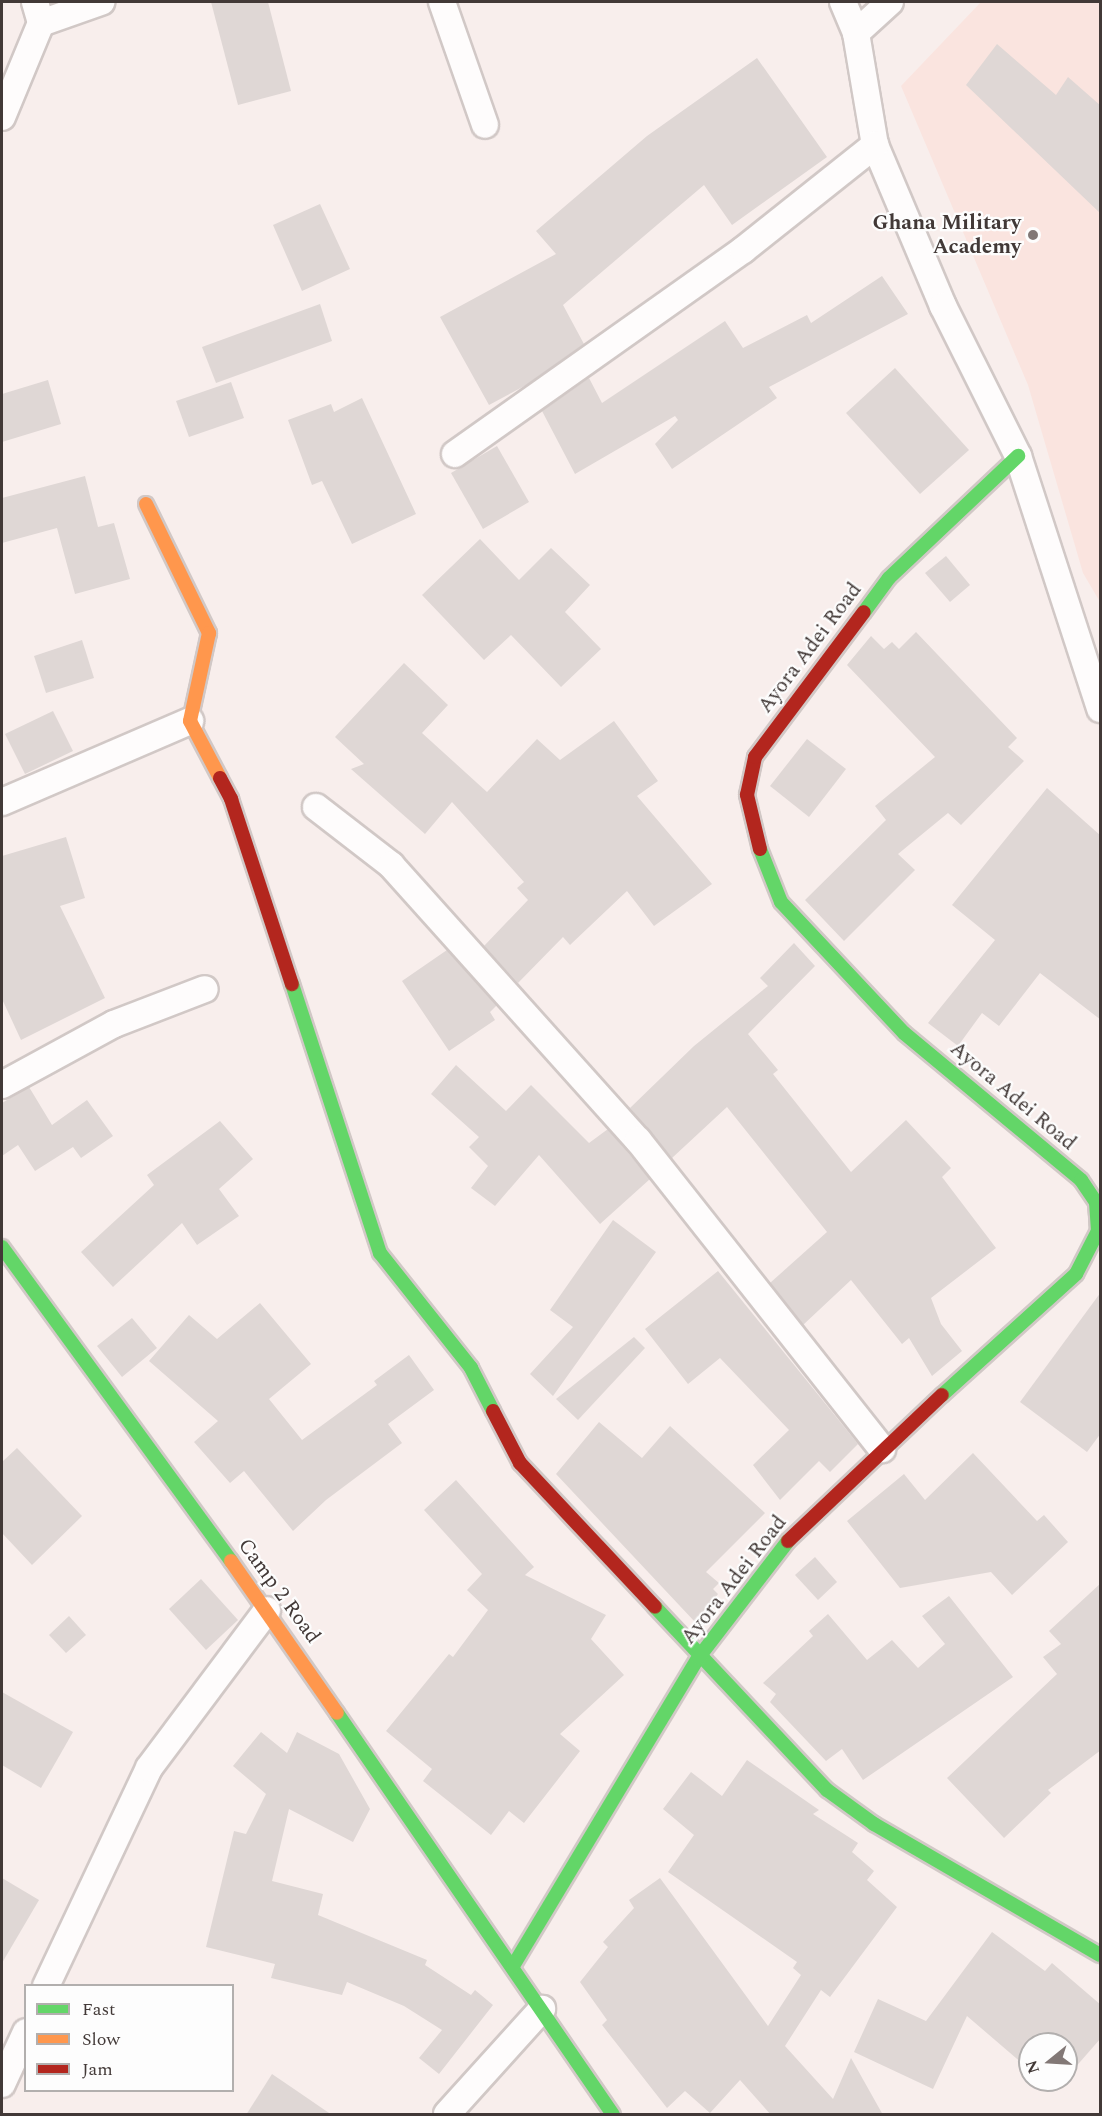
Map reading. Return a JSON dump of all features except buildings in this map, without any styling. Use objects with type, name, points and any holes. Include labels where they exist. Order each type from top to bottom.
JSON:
[{"type":"street","points":[[2,117],[38,12],[101,2]]},
{"type":"street","points":[[442,2],[486,125]]},
{"type":"street","points":[[843,2],[856,33],[875,145],[943,306],[1018,456],[1101,709]]},
{"type":"street","points":[[856,33],[890,2]]},
{"type":"street","points":[[455,454],[742,250],[875,145]]},
{"type":"street","name":"Ayora Adei Road","points":[[513,1966],[699,1657],[780,1550],[882,1449],[1076,1274],[1098,1231],[1096,1203],[1081,1180],[904,1033],[781,902],[757,842],[747,795],[755,757],[889,578],[1018,456]]},
{"type":"street","points":[[146,504],[209,633],[190,721],[231,799],[380,1253],[471,1368],[520,1462],[699,1657],[844,1805],[1101,1955]]},
{"type":"street","points":[[2,802],[190,721]]},
{"type":"street","points":[[316,807],[391,865],[638,1140],[882,1449]]},
{"type":"street","points":[[2,1085],[125,1019],[205,989]]},
{"type":"street","name":"Camp 2 Road","points":[[2,1247],[267,1610],[613,2115]]},
{"type":"street","points":[[47,1984],[149,1768],[267,1610]]},
{"type":"street","points":[[447,2115],[542,2009]]},
{"type":"street","points":[[2,2084],[24,2036]]},
{"type":"shaded area","name":"Ghana Military Academy","points":[[981,2],[1100,2],[1100,602],[1083,573],[1028,385],[901,86]]},
{"type":"traffic: fast","points":[[864,612],[889,578],[1018,456]]},
{"type":"traffic: fast","points":[[760,849],[781,902],[904,1033],[1081,1180],[1096,1202],[1098,1231],[1076,1274],[942,1395]]},
{"type":"traffic: fast","points":[[292,984],[380,1253],[471,1368],[493,1411]]},
{"type":"traffic: fast","points":[[2,1247],[231,1561]]},
{"type":"traffic: fast","points":[[513,1966],[699,1657],[788,1541]]},
{"type":"traffic: fast","points":[[655,1607],[827,1790],[874,1824],[1100,1955]]},
{"type":"traffic: fast","points":[[337,1713],[613,2114]]},
{"type":"traffic: slow","points":[[146,504],[209,633],[190,721],[220,778]]},
{"type":"traffic: slow","points":[[231,1561],[337,1713]]},
{"type":"traffic: jam","points":[[760,849],[747,795],[755,757],[864,612]]},
{"type":"traffic: jam","points":[[220,778],[231,799],[292,984]]},
{"type":"traffic: jam","points":[[788,1541],[942,1395]]},
{"type":"traffic: jam","points":[[493,1411],[520,1463],[655,1607]]},
{"type":"place","name":"Ghana Military Academy","points":[[1033,235]]}]
